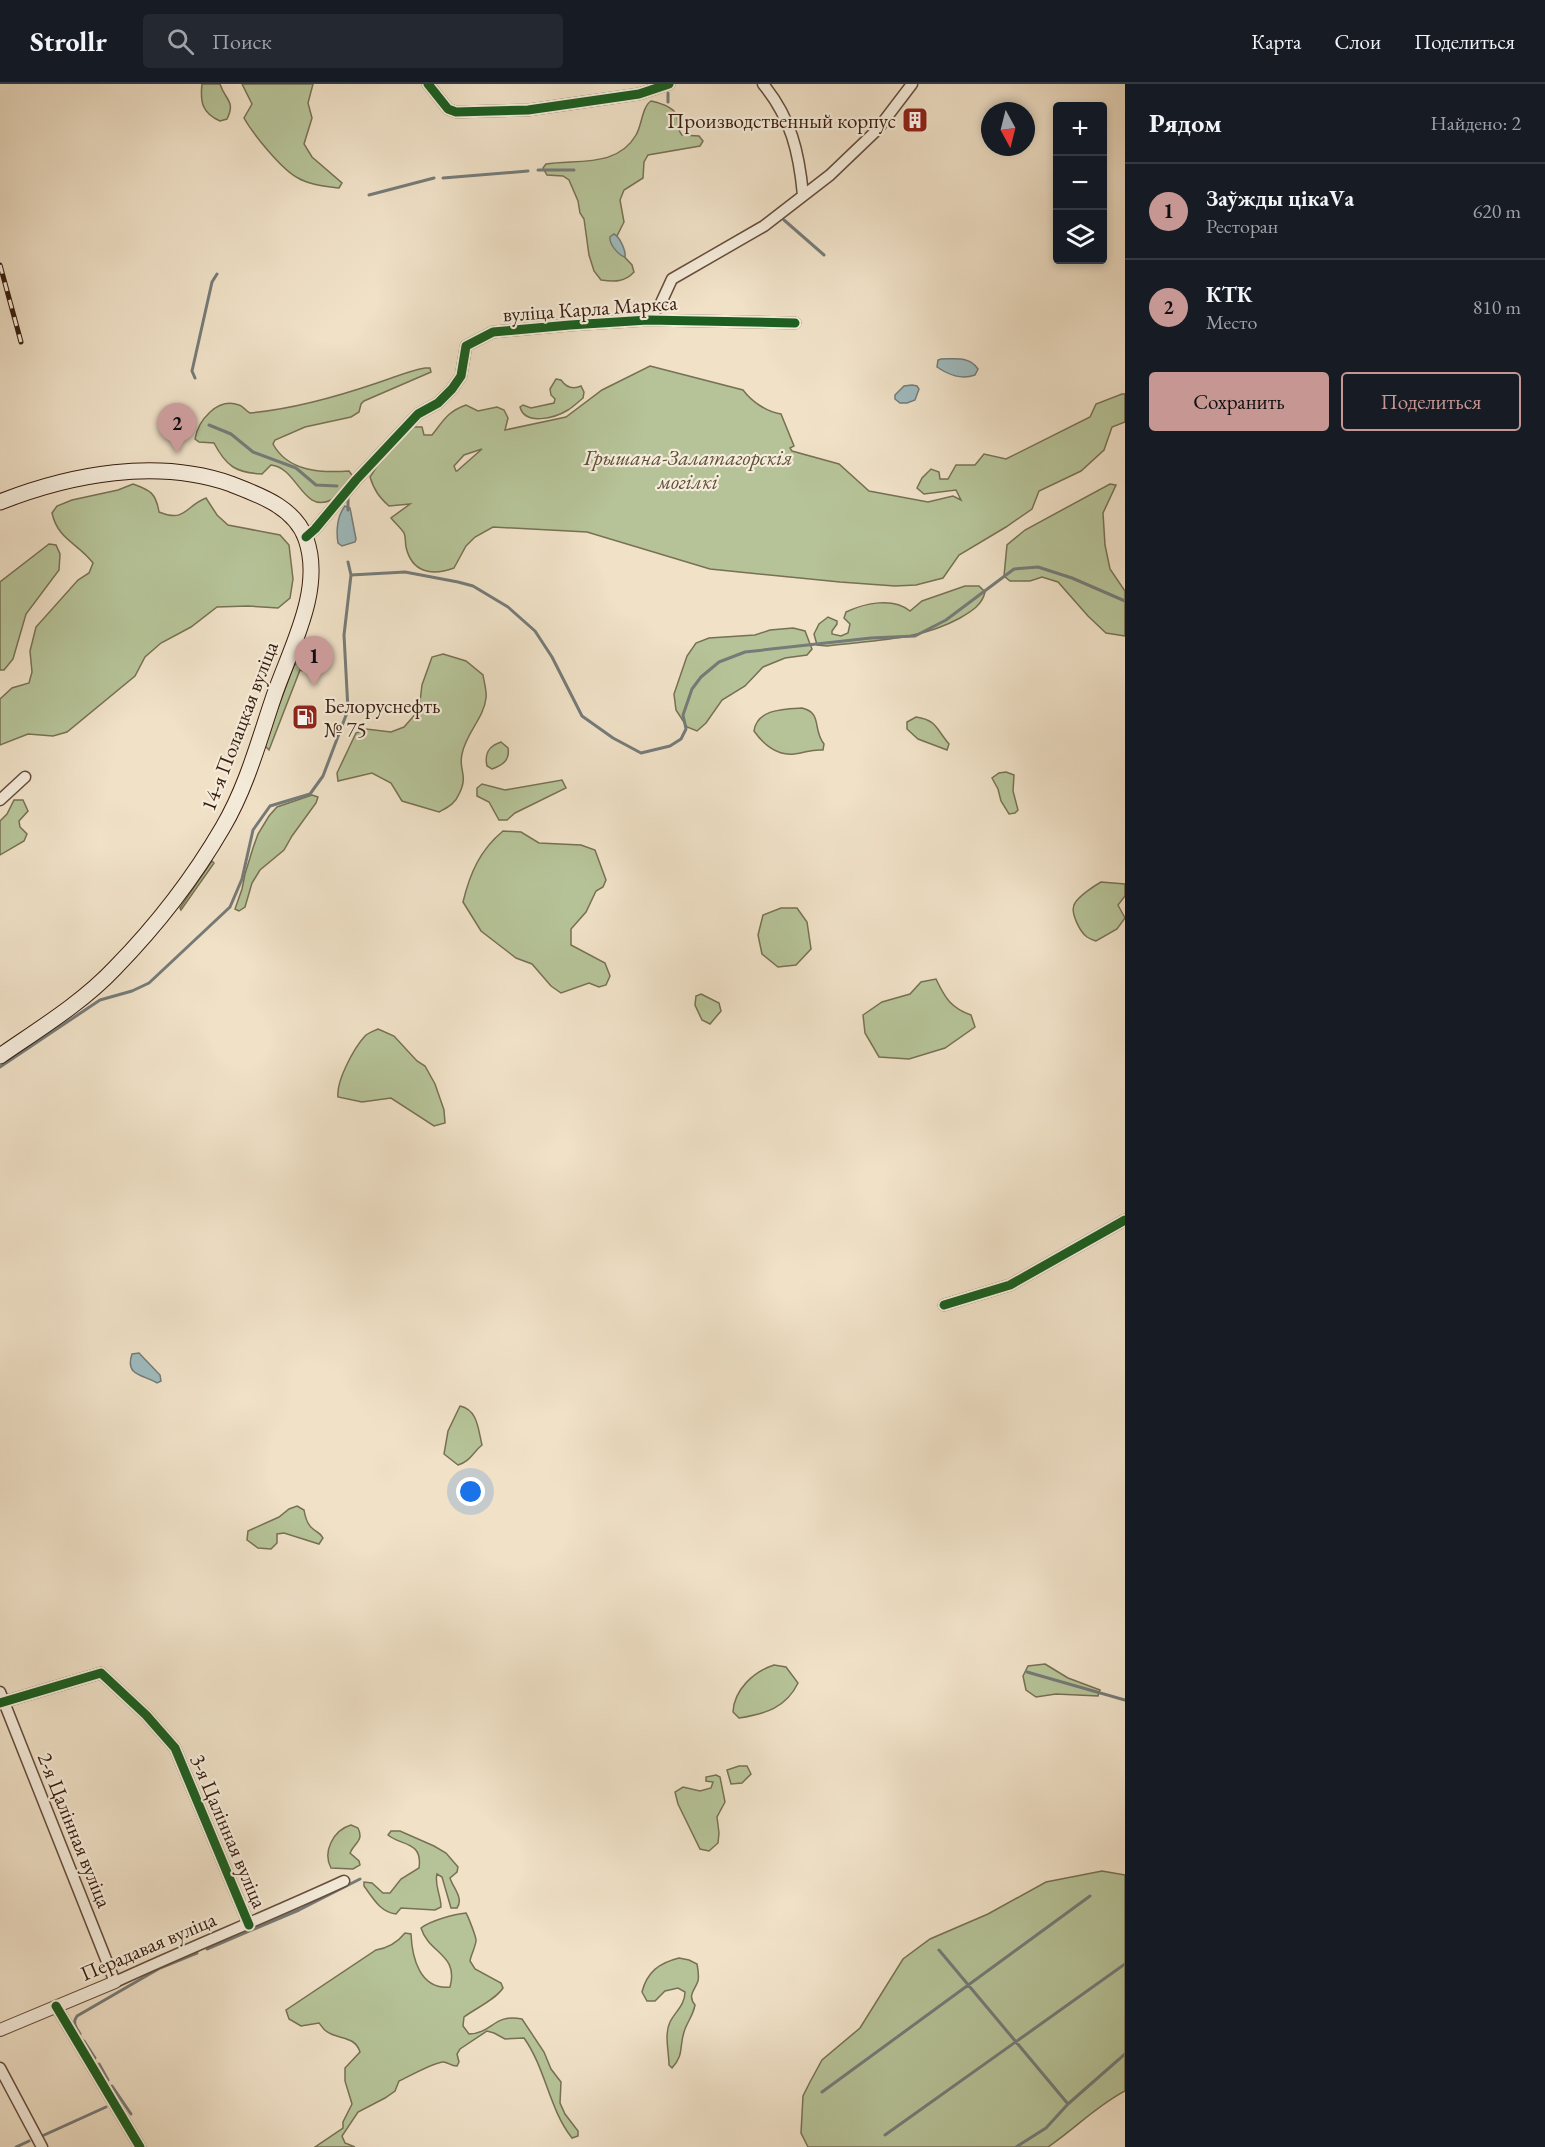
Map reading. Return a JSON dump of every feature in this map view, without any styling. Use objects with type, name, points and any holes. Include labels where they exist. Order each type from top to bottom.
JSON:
[{"type":"main road","points":[[0,502],[47,485],[106,475],[140,471],[178,472],[216,479],[274,502],[289,514],[306,537]]},
{"type":"main road","name":"14-я Полацкая вуліца","points":[[0,1056],[82,997],[114,970],[172,901],[224,826],[240,793],[306,608],[311,569],[306,537]]},
{"type":"street","points":[[428,84],[448,109],[456,112],[528,110],[639,94],[666,85]]},
{"type":"street","points":[[763,84],[774,97],[791,129],[803,195]]},
{"type":"street","points":[[648,320],[660,305],[672,279],[764,226],[830,176],[877,130],[912,84]]},
{"type":"street","name":"вуліца Карла Маркса","points":[[306,537],[418,414],[438,403],[452,389],[461,376],[466,346],[492,332],[520,328],[648,320],[795,323]]},
{"type":"street","points":[[0,800],[25,777]]},
{"type":"street","points":[[944,1305],[1010,1285],[1125,1220]]},
{"type":"street","name":"3-я Цалінная вуліца","points":[[1,1699],[101,1674],[146,1715],[175,1748],[249,1925]]},
{"type":"street","name":"2-я Цалінная вуліца","points":[[1,1699],[115,1982]]},
{"type":"street","name":"Перадавая вуліца","points":[[0,2030],[199,1944],[249,1925],[344,1881]]},
{"type":"street","points":[[56,2006],[140,2147]]},
{"type":"street","points":[[0,2068],[42,2147]]},
{"type":"green space","points":[[202,84],[220,84],[230,104],[227,119],[220,121],[206,111],[201,96]]},
{"type":"green space","points":[[242,84],[313,84],[308,103],[312,118],[304,144],[312,157],[342,183],[339,188],[303,180],[291,174],[276,160],[244,118],[252,104]]},
{"type":"green space","points":[[651,101],[673,110],[682,135],[699,136],[703,141],[700,146],[648,155],[644,162],[643,178],[624,190],[620,200],[624,222],[616,238],[617,249],[632,265],[634,272],[627,278],[619,280],[601,280],[594,271],[589,255],[584,219],[569,180],[563,176],[547,175],[543,168],[546,164],[596,160],[618,153],[628,146],[636,135],[646,107]]},
{"type":"green space","name":"Грышана-Залатагорскія могілкі","points":[[650,366],[743,390],[760,406],[781,414],[794,446],[790,448],[792,451],[839,464],[869,491],[928,502],[953,496],[961,500],[956,490],[924,494],[917,488],[922,478],[931,469],[939,472],[940,479],[948,479],[956,465],[975,465],[984,454],[1006,459],[1090,417],[1096,404],[1122,394],[1125,394],[1125,422],[1112,427],[1104,450],[1081,471],[1039,491],[1032,509],[959,555],[943,578],[916,585],[895,586],[840,582],[710,569],[587,532],[493,527],[475,537],[466,546],[454,568],[431,572],[418,567],[413,562],[406,547],[404,533],[391,518],[410,504],[389,506],[377,493],[370,477],[381,460],[413,427],[422,427],[424,435],[432,435],[450,414],[466,405],[478,411],[497,407],[504,410],[508,418],[505,430],[566,417],[602,390]],"holes":[[[482,449],[457,471],[454,466],[464,455]]]},
{"type":"green space","points":[[430,368],[431,372],[364,401],[359,412],[351,417],[305,427],[275,440],[273,444],[279,453],[287,460],[306,469],[328,472],[349,471],[352,475],[346,486],[339,495],[331,500],[321,503],[313,501],[287,473],[271,465],[262,474],[239,470],[228,463],[214,443],[199,442],[195,439],[204,418],[223,404],[231,403],[242,406],[250,413],[282,409],[330,398]]},
{"type":"green space","points":[[556,379],[570,387],[581,386],[584,392],[583,398],[568,410],[548,418],[528,417],[523,413],[520,407],[523,405],[531,408],[554,403],[555,399],[550,389]]},
{"type":"green space","points":[[133,484],[144,488],[154,496],[159,512],[180,515],[206,498],[217,515],[228,525],[280,535],[289,545],[293,579],[290,598],[278,608],[217,607],[191,627],[161,643],[145,657],[135,676],[67,732],[53,736],[28,734],[0,745],[0,699],[12,688],[29,683],[32,672],[30,651],[36,627],[78,580],[89,573],[93,563],[59,529],[52,513],[57,506],[72,500],[118,490]]},
{"type":"green space","points":[[1110,484],[1116,485],[1103,513],[1105,545],[1110,569],[1125,591],[1125,636],[1106,633],[1058,582],[1042,577],[1030,581],[1010,581],[1004,576],[1007,545],[1025,530]]},
{"type":"green space","points":[[49,544],[56,545],[60,554],[59,570],[26,614],[13,659],[4,670],[0,670],[0,582]]},
{"type":"green space","points":[[965,586],[979,586],[985,592],[982,601],[969,613],[944,626],[895,638],[827,646],[817,645],[814,634],[819,624],[828,617],[837,621],[832,634],[841,636],[848,633],[850,624],[844,618],[846,612],[879,603],[896,604],[910,611],[922,601]]},
{"type":"green space","points":[[793,628],[805,631],[812,649],[807,655],[785,658],[763,667],[745,686],[722,700],[706,723],[697,731],[687,727],[676,710],[674,694],[687,656],[696,643],[709,638],[755,635],[770,630]]},
{"type":"green space","points":[[443,654],[466,661],[483,675],[486,692],[485,705],[464,746],[461,760],[462,787],[451,805],[439,812],[402,801],[391,783],[372,773],[338,781],[337,773],[356,733],[366,729],[391,732],[404,727],[419,710],[422,685],[432,657]]},
{"type":"green space","points":[[301,661],[307,663],[304,671],[300,670],[269,750],[265,743],[294,665]]},
{"type":"green space","points":[[802,708],[808,710],[815,718],[818,733],[824,744],[823,750],[794,754],[782,753],[766,745],[754,731],[760,718],[766,714]]},
{"type":"green space","points":[[916,717],[928,720],[936,726],[949,744],[947,750],[918,739],[907,729],[907,722]]},
{"type":"green space","points":[[501,742],[508,748],[507,759],[492,769],[487,766],[487,754],[493,746]]},
{"type":"green space","points":[[1006,772],[1014,775],[1013,791],[1018,810],[1009,814],[992,778],[999,773]]},
{"type":"green space","points":[[562,780],[566,788],[515,813],[507,820],[499,820],[489,802],[477,796],[477,788],[482,784],[505,790]]},
{"type":"green space","points":[[312,795],[318,797],[316,803],[284,850],[260,870],[252,883],[245,907],[239,911],[235,909],[258,834],[269,816],[277,807]]},
{"type":"green space","points":[[14,800],[23,800],[28,811],[19,821],[20,827],[27,834],[24,841],[0,855],[0,821],[7,814]]},
{"type":"green space","points":[[503,831],[521,832],[539,843],[581,845],[595,850],[606,880],[603,887],[596,891],[586,912],[571,929],[571,945],[605,963],[610,976],[606,985],[599,987],[589,983],[561,993],[551,986],[532,964],[516,958],[481,931],[463,902],[469,881],[482,854]]},
{"type":"green space","points":[[212,861],[214,863],[181,910],[180,908]]},
{"type":"green space","points":[[1101,882],[1125,884],[1125,896],[1118,905],[1125,918],[1117,929],[1096,941],[1081,931],[1073,911],[1080,897]]},
{"type":"green space","points":[[781,908],[797,908],[807,922],[811,949],[796,965],[778,967],[762,954],[758,935],[763,915]]},
{"type":"green space","points":[[936,979],[949,1002],[971,1015],[975,1027],[945,1048],[909,1059],[879,1057],[865,1033],[863,1015],[882,1002],[910,994],[921,982]]},
{"type":"green space","points":[[701,994],[719,1003],[721,1011],[710,1024],[702,1020],[695,1005],[696,996]]},
{"type":"green space","points":[[378,1029],[394,1036],[417,1061],[425,1066],[435,1084],[444,1110],[445,1123],[434,1126],[391,1098],[362,1102],[338,1097],[340,1082],[351,1056],[365,1036]]},
{"type":"green space","points":[[460,1406],[466,1408],[474,1416],[482,1445],[469,1459],[458,1465],[444,1454],[448,1431]]},
{"type":"green space","points":[[297,1506],[304,1510],[309,1524],[323,1538],[319,1544],[284,1533],[277,1534],[277,1543],[271,1549],[258,1548],[247,1540],[248,1531]]},
{"type":"green space","points":[[1045,1664],[1068,1678],[1100,1690],[1098,1696],[1056,1694],[1036,1697],[1026,1690],[1023,1676],[1028,1666]]},
{"type":"green space","points":[[774,1665],[786,1667],[798,1683],[793,1692],[781,1704],[766,1712],[739,1718],[733,1712],[741,1689],[752,1677]]},
{"type":"green space","points":[[747,1766],[751,1774],[742,1783],[731,1784],[727,1770]]},
{"type":"green space","points":[[716,1775],[720,1777],[725,1802],[717,1817],[718,1843],[709,1851],[700,1849],[678,1804],[675,1792],[683,1787],[700,1791],[711,1788],[713,1782],[706,1781],[706,1777]]},
{"type":"green space","points":[[351,1825],[358,1828],[360,1832],[358,1841],[350,1853],[360,1865],[353,1869],[331,1868],[328,1855],[331,1842],[339,1831]]},
{"type":"green space","points":[[391,1831],[400,1831],[434,1846],[446,1853],[458,1867],[457,1872],[450,1878],[459,1897],[457,1908],[451,1908],[442,1877],[437,1874],[436,1882],[441,1907],[435,1910],[401,1908],[396,1914],[390,1913],[377,1904],[364,1886],[364,1882],[372,1883],[383,1893],[390,1893],[401,1879],[419,1868],[418,1853],[410,1846],[388,1835]]},
{"type":"green space","points":[[1102,1871],[1125,1875],[1125,2091],[1104,2104],[1048,2147],[808,2147],[801,2133],[803,2096],[810,2082],[822,2060],[860,2028],[903,1959],[930,1939],[988,1914],[1046,1882]]},
{"type":"green space","points":[[466,1913],[476,1939],[470,1961],[475,1969],[501,1983],[503,1988],[490,2000],[464,2017],[463,2026],[469,2034],[477,2033],[505,2019],[522,2019],[561,2082],[560,2103],[578,2131],[578,2136],[572,2138],[564,2127],[538,2063],[524,2038],[505,2039],[487,2031],[460,2049],[457,2054],[459,2062],[457,2066],[440,2062],[422,2070],[399,2081],[395,2091],[358,2112],[342,2136],[345,2143],[355,2147],[315,2147],[343,2128],[343,2122],[352,2104],[345,2081],[345,2068],[360,2052],[350,2040],[330,2034],[319,2023],[301,2026],[289,2019],[286,2010],[376,1950],[399,1940],[405,1933],[411,1934],[413,1953],[425,1978],[440,1987],[450,1987],[452,1976],[447,1961],[430,1944],[421,1928],[442,1918]]},
{"type":"green space","points":[[679,1958],[697,1964],[698,1981],[692,1995],[694,2009],[684,2032],[680,2055],[672,2068],[669,2065],[667,2032],[670,2022],[683,2001],[685,1992],[678,1988],[665,1991],[655,2001],[647,2001],[642,1992],[647,1979],[655,1969]]},
{"type":"water","points":[[614,234],[622,244],[625,257],[612,246],[610,237]]},
{"type":"water","points":[[938,360],[966,360],[978,369],[975,375],[955,376],[937,367]]},
{"type":"water","points":[[912,385],[919,389],[915,400],[900,403],[895,399],[895,395],[904,386]]},
{"type":"water","points":[[345,506],[350,508],[356,539],[355,542],[342,546],[338,543],[337,529],[340,514]]},
{"type":"water","points":[[139,1353],[160,1375],[161,1381],[157,1383],[133,1371],[130,1362],[132,1354]]},
{"type":"waterway","points":[[668,93],[668,102]]},
{"type":"waterway","points":[[538,170],[574,170]]},
{"type":"waterway","points":[[443,178],[528,171]]},
{"type":"waterway","points":[[369,195],[434,178]]},
{"type":"waterway","points":[[784,220],[824,255]]},
{"type":"waterway","points":[[195,378],[192,371],[212,282],[217,274]]},
{"type":"waterway","points":[[209,425],[231,434],[253,452],[296,468],[316,485],[337,486]]},
{"type":"waterway","points":[[348,495],[348,510]]},
{"type":"waterway","points":[[0,1067],[100,1000],[132,991],[149,983],[230,907],[242,879],[253,830],[270,806],[310,794],[323,776],[348,710],[344,635],[351,575],[348,562]]},
{"type":"waterway","points":[[351,575],[405,572],[458,582],[473,586],[508,607],[535,631],[552,657],[582,716],[613,738],[641,753],[670,746],[681,739],[686,729],[683,715],[692,689],[701,677],[719,662],[745,652],[871,638],[915,636],[946,620],[1014,569],[1038,567],[1072,578],[1125,601]]},
{"type":"waterway","points":[[1027,1672],[1125,1700]]},
{"type":"waterway","points":[[207,1949],[299,1910],[360,1879]]},
{"type":"waterway","points":[[822,2092],[1090,1896]]},
{"type":"waterway","points":[[939,1950],[1068,2104]]},
{"type":"waterway","points":[[80,2034],[75,2023],[77,2016],[160,1968],[197,1953]]},
{"type":"waterway","points":[[885,2135],[1125,1964]]},
{"type":"waterway","points":[[84,2041],[95,2058]]},
{"type":"waterway","points":[[1016,2147],[1046,2128],[1068,2104],[1125,2054]]},
{"type":"waterway","points":[[99,2064],[108,2080]]},
{"type":"waterway","points":[[112,2086],[131,2114]]},
{"type":"waterway","points":[[42,2136],[106,2107]]},
{"type":"waterway","points":[[16,2147],[29,2141]]},
{"type":"railway","points":[[0,265],[21,342]]},
{"type":"cycle path","points":[[428,84],[448,109],[456,112],[528,110],[639,94],[669,84]]},
{"type":"cycle path","points":[[306,537],[418,414],[438,403],[452,389],[461,376],[466,346],[493,332],[648,320],[795,323]]},
{"type":"cycle path","points":[[944,1305],[1010,1285],[1125,1220]]},
{"type":"cycle path","points":[[0,1703],[101,1673],[146,1715],[175,1748],[249,1925]]},
{"type":"cycle path","points":[[56,2006],[140,2147]]},
{"type":"place","name":"Производственный корпус","points":[[915,120]]},
{"type":"place","name":"КТК","points":[[177,453]]},
{"type":"place","name":"Заўжды цікаVа","points":[[314,686]]},
{"type":"place","name":"Белоруснефть № 75","points":[[305,717]]}]
